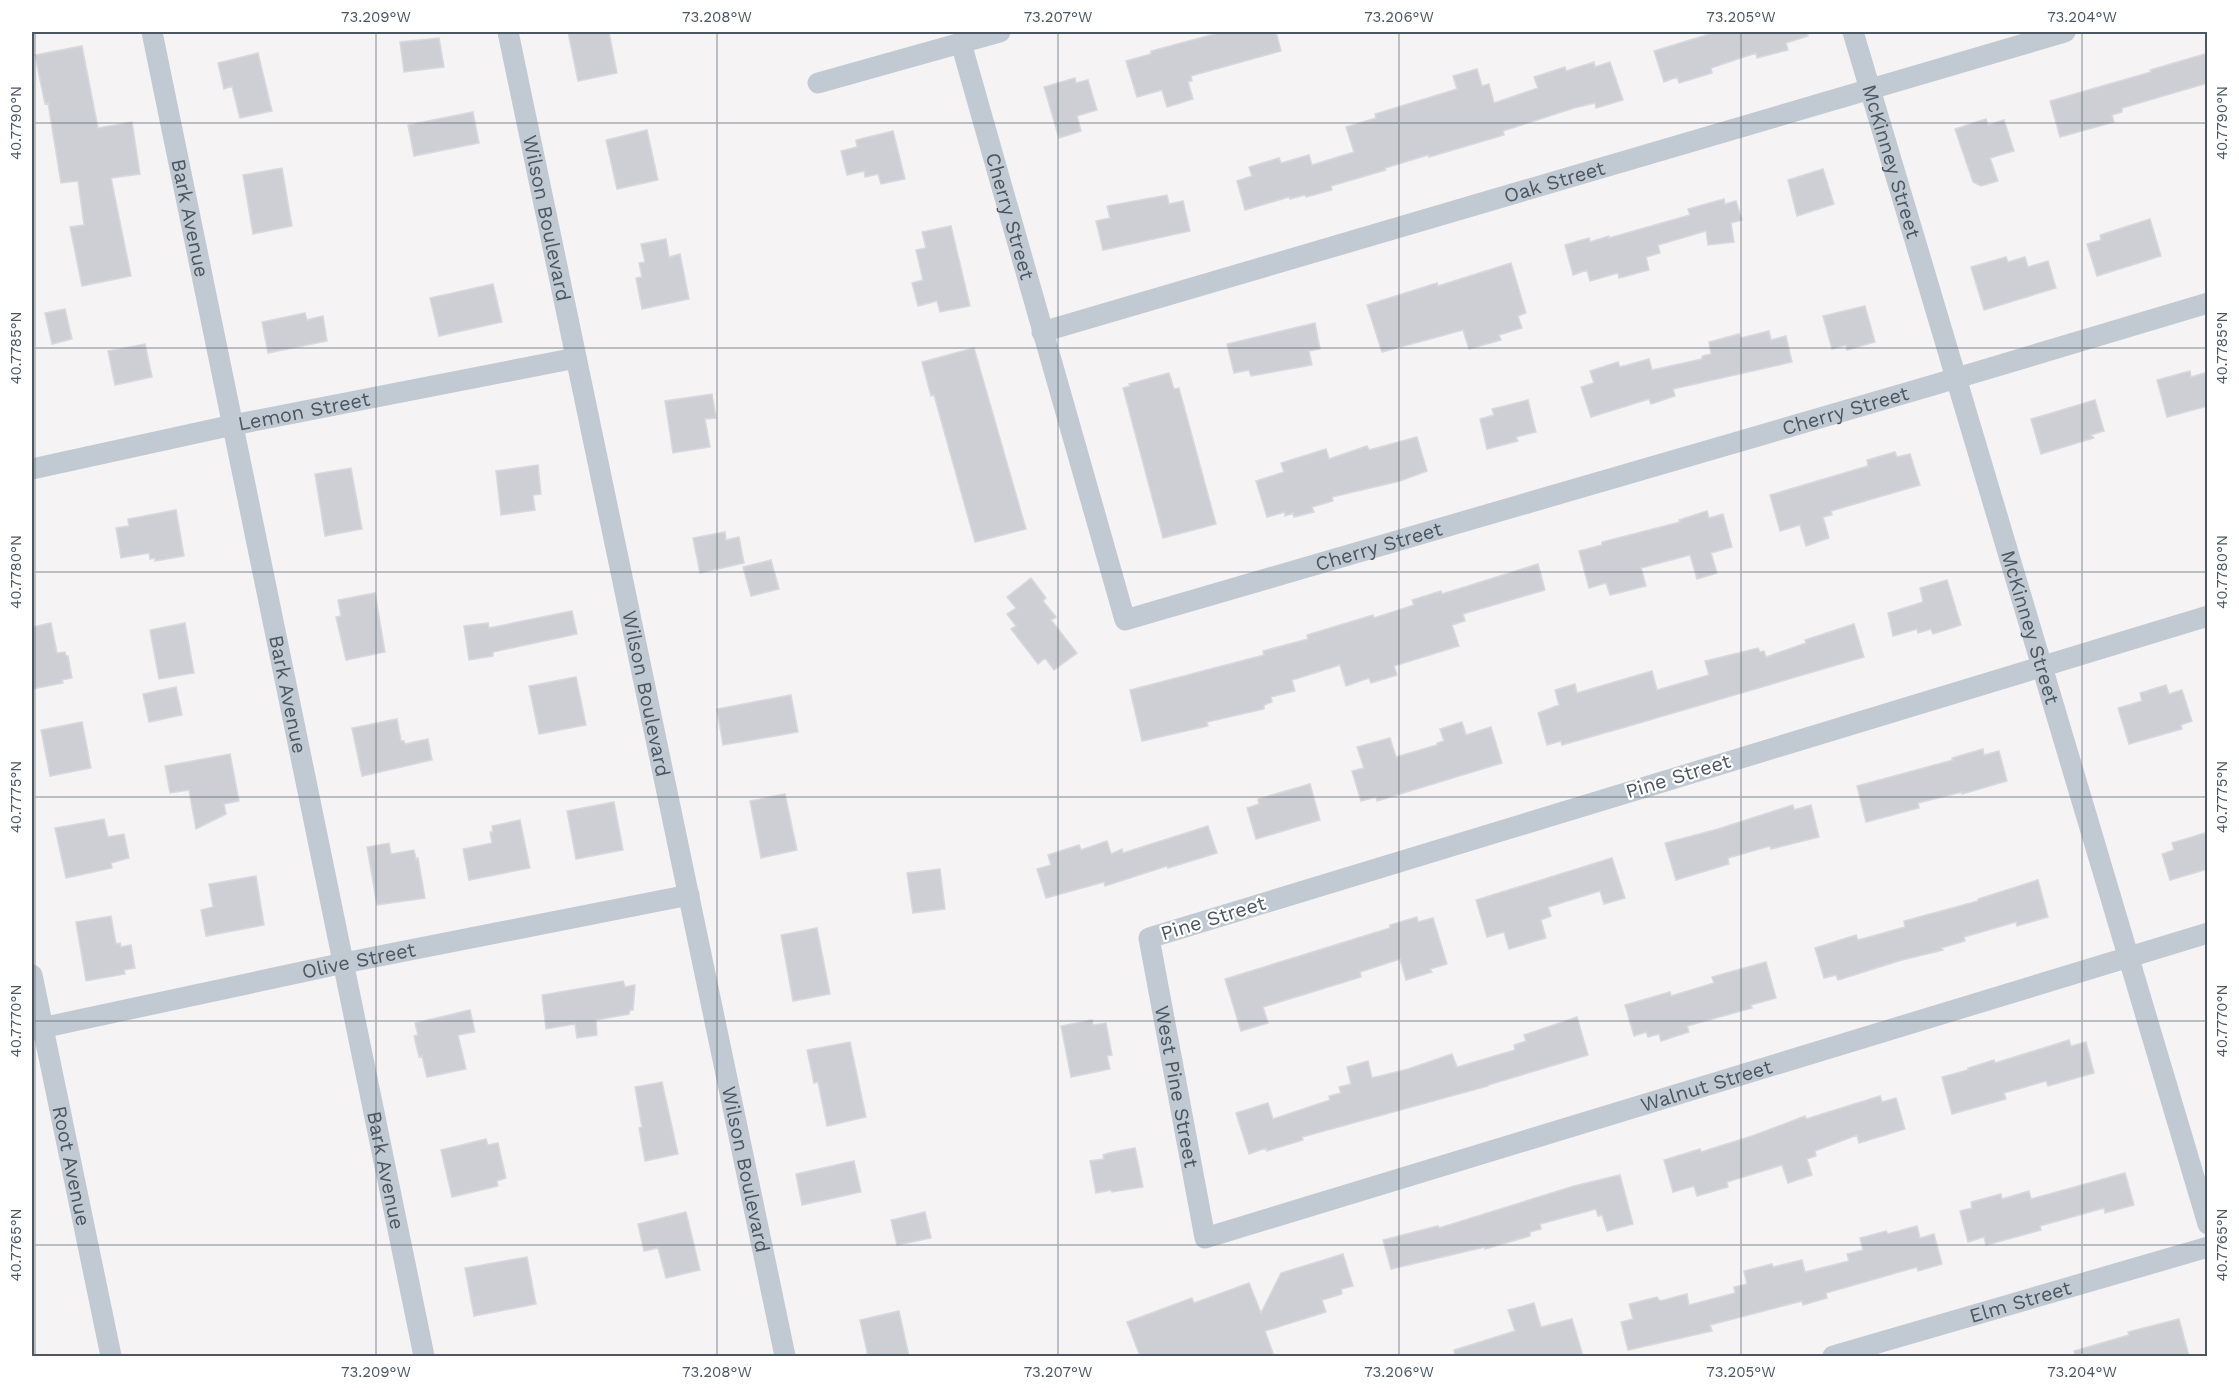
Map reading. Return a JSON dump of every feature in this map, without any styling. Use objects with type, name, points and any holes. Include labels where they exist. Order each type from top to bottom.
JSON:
[{"type":"street","name":"Bark Avenue","points":[[152,32],[424,1356]]},
{"type":"street","name":"Wilson Boulevard","points":[[508,32],[785,1356]]},
{"type":"street","points":[[818,83],[1000,32]]},
{"type":"street","name":"McKinney Street","points":[[1853,32],[2208,1224]]},
{"type":"street","name":"Oak Street","points":[[1042,332],[2065,32]]},
{"type":"street","name":"Cherry Street","points":[[961,43],[1125,620],[2208,303]]},
{"type":"street","name":"Lemon Street","points":[[32,468],[232,425],[576,358]]},
{"type":"street","name":"Pine Street","points":[[1149,938],[2208,616]]},
{"type":"street","name":"Olive Street","points":[[37,1029],[344,963],[689,895]]},
{"type":"street","name":"Walnut Street","points":[[1205,1238],[2208,933]]},
{"type":"street","name":"West Pine Street","points":[[1149,938],[1205,1238]]},
{"type":"street","name":"Root Avenue","points":[[32,975],[37,1029],[111,1356]]},
{"type":"street","name":"Elm Street","points":[[1833,1356],[2208,1247]]},
{"type":"building","points":[[568,32],[609,32],[617,73],[578,81]]},
{"type":"building","points":[[1222,32],[1276,32],[1281,51],[1191,76],[1192,81],[1188,82],[1193,99],[1167,107],[1162,90],[1137,97],[1126,61],[1151,54],[1151,51]]},
{"type":"building","points":[[1716,32],[1807,32],[1808,36],[1786,43],[1788,50],[1757,58],[1756,53],[1711,68],[1712,73],[1679,83],[1677,77],[1664,82],[1654,51]]},
{"type":"building","points":[[439,38],[444,67],[404,72],[400,42]]},
{"type":"building","points":[[82,46],[98,128],[132,122],[140,174],[111,178],[131,276],[82,286],[70,227],[84,225],[78,181],[61,183],[48,103],[45,104],[35,55]]},
{"type":"building","points":[[258,53],[272,111],[240,118],[232,86],[224,89],[218,63]]},
{"type":"building","points":[[2208,53],[2208,83],[2122,108],[2122,112],[2112,115],[2114,122],[2060,137],[2050,101]]},
{"type":"building","points":[[1594,62],[1595,67],[1610,62],[1623,100],[1596,108],[1595,103],[1574,108],[1503,131],[1504,135],[1429,157],[1428,155],[1331,186],[1332,190],[1306,197],[1305,195],[1290,199],[1289,197],[1245,210],[1237,181],[1252,176],[1249,167],[1279,158],[1281,163],[1309,155],[1312,165],[1354,152],[1346,127],[1376,118],[1375,114],[1457,89],[1453,76],[1477,69],[1482,86],[1489,84],[1494,103],[1538,88],[1534,77],[1565,67],[1566,71]]},
{"type":"building","points":[[1075,78],[1076,83],[1088,80],[1097,110],[1077,116],[1081,131],[1059,138],[1044,87]]},
{"type":"building","points":[[473,112],[479,143],[414,156],[408,125]]},
{"type":"building","points":[[1986,119],[1988,125],[2004,120],[2014,151],[1990,158],[1998,181],[1981,186],[1973,182],[1955,129]]},
{"type":"building","points":[[647,130],[658,180],[617,189],[606,140]]},
{"type":"building","points":[[893,131],[905,179],[881,184],[878,174],[865,177],[864,171],[847,175],[841,151],[857,147],[856,140]]},
{"type":"building","points":[[282,168],[292,226],[253,234],[243,175]]},
{"type":"building","points":[[1823,169],[1834,204],[1797,216],[1788,180]]},
{"type":"building","points":[[1167,195],[1169,204],[1183,201],[1190,231],[1103,250],[1096,221],[1110,218],[1107,206]]},
{"type":"building","points":[[1724,199],[1725,204],[1736,201],[1742,220],[1731,223],[1734,242],[1708,245],[1706,231],[1658,245],[1660,253],[1646,257],[1649,270],[1619,278],[1618,273],[1590,281],[1587,270],[1573,275],[1565,245],[1589,238],[1590,242],[1609,236],[1609,238],[1690,215],[1688,209]]},
{"type":"building","points":[[2150,219],[2161,256],[2097,276],[2087,244],[2101,240],[2100,235]]},
{"type":"building","points":[[951,226],[970,306],[940,312],[937,301],[918,306],[912,283],[923,280],[916,250],[926,248],[922,232]]},
{"type":"building","points":[[666,239],[669,257],[680,254],[689,299],[642,309],[636,278],[642,277],[639,263],[645,262],[641,244]]},
{"type":"building","points":[[2006,257],[2008,262],[2025,257],[2028,267],[2048,261],[2056,288],[1984,310],[1971,267]]},
{"type":"building","points":[[1511,263],[1526,313],[1518,316],[1522,328],[1499,335],[1501,340],[1469,349],[1463,330],[1382,352],[1367,305]]},
{"type":"building","points":[[493,284],[502,322],[439,336],[430,298]]},
{"type":"building","points":[[1865,306],[1875,342],[1847,350],[1846,345],[1832,349],[1823,316]]},
{"type":"building","points":[[65,309],[72,339],[52,344],[45,313]]},
{"type":"building","points":[[305,313],[307,320],[323,316],[327,341],[268,353],[262,322]]},
{"type":"building","points":[[1315,323],[1320,349],[1309,351],[1312,365],[1251,376],[1249,370],[1234,373],[1227,344]]},
{"type":"building","points":[[1769,331],[1771,340],[1786,336],[1792,362],[1673,389],[1675,396],[1651,404],[1649,399],[1591,417],[1581,387],[1594,383],[1590,371],[1618,362],[1620,367],[1649,359],[1652,370],[1702,359],[1702,356],[1711,354],[1709,342],[1739,334],[1741,338]]},
{"type":"building","points":[[145,344],[152,377],[115,385],[108,351]]},
{"type":"building","points":[[974,348],[1026,529],[975,542],[934,395],[931,396],[922,362]]},
{"type":"building","points":[[2190,371],[2191,377],[2208,372],[2208,406],[2167,417],[2157,380]]},
{"type":"building","points":[[1169,373],[1174,389],[1179,388],[1216,524],[1163,538],[1123,388],[1130,386],[1129,384]]},
{"type":"building","points":[[712,394],[716,418],[705,419],[710,447],[673,453],[665,401]]},
{"type":"building","points":[[1528,400],[1536,432],[1516,437],[1518,441],[1487,449],[1480,419],[1494,415],[1492,409]]},
{"type":"building","points":[[2095,400],[2104,431],[2091,435],[2094,438],[2041,454],[2031,419]]},
{"type":"building","points":[[1417,437],[1427,471],[1400,481],[1332,497],[1333,501],[1312,507],[1314,512],[1294,517],[1293,513],[1285,516],[1285,512],[1267,517],[1256,481],[1284,472],[1281,463],[1326,449],[1329,459],[1367,446],[1369,450]]},
{"type":"building","points":[[1895,452],[1897,457],[1910,454],[1920,485],[1831,511],[1832,515],[1823,517],[1829,538],[1806,546],[1800,525],[1780,531],[1770,495],[1868,466],[1867,460]]},
{"type":"building","points":[[538,465],[541,494],[533,495],[535,510],[501,515],[496,471]]},
{"type":"building","points":[[351,468],[362,529],[325,536],[315,474]]},
{"type":"building","points":[[176,510],[184,556],[155,561],[155,558],[150,559],[149,553],[121,558],[116,528],[129,526],[128,519]]},
{"type":"building","points":[[1707,511],[1709,518],[1723,514],[1732,547],[1711,553],[1717,573],[1697,579],[1690,555],[1641,568],[1646,586],[1610,595],[1606,583],[1589,588],[1579,551],[1602,545],[1602,542],[1680,522],[1679,520]]},
{"type":"building","points":[[725,532],[726,540],[739,537],[744,563],[700,573],[693,538]]},
{"type":"building","points":[[771,560],[779,589],[751,596],[743,567]]},
{"type":"building","points":[[1538,564],[1545,590],[1463,614],[1465,621],[1452,625],[1459,646],[1394,666],[1397,675],[1371,683],[1369,678],[1346,686],[1340,665],[1292,680],[1295,691],[1271,697],[1272,702],[1264,705],[1264,709],[1207,722],[1208,726],[1142,741],[1130,690],[1264,655],[1263,651],[1308,639],[1307,635],[1414,605],[1412,600],[1441,591],[1442,594]]},
{"type":"building","points":[[1031,578],[1046,598],[1043,601],[1056,617],[1051,620],[1077,653],[1054,670],[1045,658],[1038,664],[1011,629],[1016,626],[1007,614],[1016,608],[1007,597]]},
{"type":"building","points":[[1947,580],[1961,625],[1933,634],[1931,629],[1918,633],[1917,629],[1893,636],[1888,613],[1923,602],[1920,588]]},
{"type":"building","points":[[375,593],[385,652],[346,660],[336,617],[341,616],[338,600]]},
{"type":"building","points":[[572,611],[577,634],[493,652],[493,656],[469,660],[464,626],[488,623],[489,628]]},
{"type":"building","points":[[51,623],[57,653],[65,652],[68,656],[72,678],[62,680],[63,683],[32,689],[32,627]]},
{"type":"building","points":[[185,623],[194,673],[159,679],[150,630]]},
{"type":"building","points":[[1854,624],[1864,657],[1562,745],[1561,741],[1547,745],[1538,713],[1559,705],[1555,690],[1575,684],[1577,693],[1652,671],[1657,690],[1709,675],[1705,661],[1758,648],[1760,652],[1764,651],[1766,657],[1806,643],[1805,640]]},
{"type":"building","points":[[576,677],[586,725],[539,734],[529,686]]},
{"type":"building","points":[[2166,685],[2169,694],[2182,690],[2192,721],[2181,725],[2182,729],[2129,744],[2118,708],[2142,701],[2140,693]]},
{"type":"building","points":[[176,687],[182,715],[149,722],[143,694]]},
{"type":"building","points":[[791,695],[798,732],[723,745],[717,709]]},
{"type":"building","points":[[397,719],[401,741],[405,744],[428,739],[432,760],[362,776],[352,728]]},
{"type":"building","points":[[82,722],[91,768],[50,776],[41,730]]},
{"type":"building","points":[[1462,722],[1466,735],[1491,727],[1502,763],[1377,801],[1376,797],[1361,801],[1352,771],[1364,768],[1357,747],[1390,738],[1396,757],[1437,745],[1444,741],[1440,729]]},
{"type":"building","points":[[1983,749],[1984,755],[1999,751],[2007,781],[1962,794],[1962,792],[1918,803],[1919,808],[1866,822],[1857,786],[1953,760],[1952,758]]},
{"type":"building","points":[[230,754],[239,801],[224,804],[226,814],[196,829],[189,790],[170,793],[165,766]]},
{"type":"building","points":[[1310,784],[1320,820],[1256,839],[1247,808],[1259,804],[1258,799]]},
{"type":"building","points":[[785,794],[797,850],[761,858],[750,801]]},
{"type":"building","points":[[614,802],[623,850],[576,859],[567,811]]},
{"type":"building","points":[[1793,805],[1794,810],[1811,805],[1819,837],[1771,849],[1770,846],[1728,858],[1729,864],[1676,880],[1665,843]]},
{"type":"building","points":[[104,819],[108,837],[124,834],[129,858],[111,863],[112,868],[66,878],[55,828]]},
{"type":"building","points":[[520,820],[530,868],[469,880],[463,849],[492,843],[490,832],[493,832],[492,826]]},
{"type":"building","points":[[1208,826],[1217,853],[1105,886],[1104,882],[1046,898],[1037,869],[1051,865],[1048,855],[1079,845],[1081,850],[1107,841],[1111,854],[1122,849],[1123,853]]},
{"type":"building","points":[[2208,832],[2208,869],[2170,880],[2162,854],[2174,850],[2172,843]]},
{"type":"building","points":[[389,843],[391,854],[414,850],[416,859],[418,858],[425,898],[377,905],[367,847]]},
{"type":"building","points":[[1612,858],[1625,898],[1604,904],[1600,891],[1548,907],[1551,916],[1541,920],[1546,938],[1509,949],[1504,932],[1487,937],[1476,900]]},
{"type":"building","points":[[940,869],[945,909],[913,913],[907,873]]},
{"type":"building","points":[[256,876],[264,925],[206,936],[201,910],[213,907],[209,884]]},
{"type":"building","points":[[2038,880],[2048,917],[2017,926],[2016,922],[1964,937],[1965,941],[1941,948],[1943,950],[1838,980],[1836,975],[1824,978],[1815,948],[1856,935],[1858,940],[1905,927],[1904,921],[1978,901],[1978,899]]},
{"type":"building","points":[[111,916],[116,944],[120,943],[121,947],[131,945],[135,968],[124,970],[125,974],[86,981],[76,922]]},
{"type":"building","points":[[1417,917],[1418,922],[1433,918],[1447,964],[1430,969],[1432,972],[1406,980],[1400,959],[1360,972],[1361,977],[1263,1007],[1268,1023],[1241,1031],[1225,979],[1390,928],[1390,925]]},
{"type":"building","points":[[817,928],[830,994],[793,1001],[781,935]]},
{"type":"building","points":[[1766,962],[1776,998],[1751,1005],[1752,1008],[1687,1026],[1689,1032],[1661,1041],[1659,1034],[1648,1037],[1646,1032],[1634,1036],[1625,1005],[1670,992],[1671,996],[1714,983],[1712,977]]},
{"type":"building","points":[[623,981],[625,987],[635,985],[633,1010],[630,1010],[629,1014],[596,1020],[597,1035],[577,1038],[575,1024],[546,1029],[542,995]]},
{"type":"building","points":[[470,1010],[475,1032],[458,1035],[466,1069],[427,1077],[414,1036],[418,1035],[415,1023]]},
{"type":"building","points":[[1577,1017],[1588,1055],[1488,1086],[1302,1137],[1303,1140],[1267,1151],[1266,1148],[1249,1154],[1236,1113],[1268,1103],[1273,1119],[1330,1100],[1329,1096],[1341,1093],[1339,1087],[1351,1084],[1347,1067],[1368,1061],[1372,1078],[1452,1054],[1457,1067],[1515,1050],[1514,1045],[1526,1041],[1524,1035]]},
{"type":"building","points":[[1092,1020],[1093,1025],[1106,1023],[1112,1055],[1107,1056],[1110,1069],[1071,1077],[1061,1026]]},
{"type":"building","points":[[2069,1040],[2071,1046],[2086,1042],[2094,1073],[2048,1086],[2046,1081],[2004,1093],[2006,1099],[1952,1114],[1942,1077]]},
{"type":"building","points":[[850,1042],[866,1117],[827,1126],[818,1082],[814,1083],[807,1050]]},
{"type":"building","points":[[662,1082],[678,1154],[645,1161],[635,1087]]},
{"type":"building","points":[[1880,1096],[1882,1102],[1896,1098],[1905,1129],[1859,1143],[1857,1135],[1815,1151],[1816,1156],[1807,1159],[1812,1175],[1788,1183],[1782,1165],[1727,1182],[1728,1187],[1697,1196],[1694,1186],[1673,1192],[1664,1160],[1700,1149],[1701,1152],[1805,1116],[1806,1119]]},
{"type":"building","points":[[486,1139],[488,1145],[498,1143],[506,1178],[497,1181],[498,1186],[452,1197],[441,1150]]},
{"type":"building","points":[[1135,1148],[1143,1187],[1096,1193],[1090,1161],[1104,1159],[1103,1155],[1109,1153]]},
{"type":"building","points":[[854,1161],[861,1192],[802,1205],[796,1174]]},
{"type":"building","points":[[2125,1173],[2134,1205],[2105,1213],[2104,1208],[2040,1226],[2041,1230],[1986,1245],[1984,1237],[1968,1242],[1960,1211],[1972,1208],[1971,1202],[2001,1194],[2002,1199],[2029,1191],[2031,1199]]},
{"type":"building","points":[[1620,1175],[1633,1224],[1607,1231],[1602,1215],[1598,1216],[1596,1209],[1540,1224],[1541,1229],[1530,1232],[1530,1236],[1485,1249],[1485,1247],[1391,1269],[1383,1240],[1438,1226],[1439,1228],[1574,1186]]},
{"type":"building","points":[[686,1212],[700,1270],[666,1278],[658,1248],[644,1251],[638,1224]]},
{"type":"building","points":[[925,1212],[931,1238],[897,1245],[891,1220]]},
{"type":"building","points":[[1917,1226],[1920,1238],[1934,1234],[1942,1264],[1918,1271],[1917,1267],[1826,1293],[1827,1298],[1803,1305],[1802,1301],[1710,1325],[1712,1331],[1628,1350],[1621,1322],[1633,1319],[1629,1304],[1657,1297],[1660,1301],[1687,1294],[1689,1305],[1735,1293],[1734,1287],[1747,1284],[1744,1271],[1802,1260],[1805,1272],[1849,1261],[1847,1254],[1863,1250],[1860,1238],[1886,1231],[1888,1234]]},
{"type":"building","points":[[1343,1254],[1353,1286],[1341,1289],[1342,1294],[1322,1300],[1326,1312],[1265,1331],[1274,1356],[1140,1356],[1127,1322],[1192,1298],[1194,1303],[1249,1283],[1261,1313],[1281,1273]]},
{"type":"building","points":[[527,1257],[536,1304],[474,1316],[465,1268]]},
{"type":"building","points":[[1534,1303],[1541,1327],[1572,1319],[1583,1356],[1455,1356],[1454,1350],[1515,1331],[1508,1310]]},
{"type":"building","points":[[899,1311],[909,1356],[868,1356],[860,1320]]},
{"type":"building","points":[[2179,1319],[2189,1356],[2075,1356],[2074,1351],[2129,1335],[2128,1332]]}]
